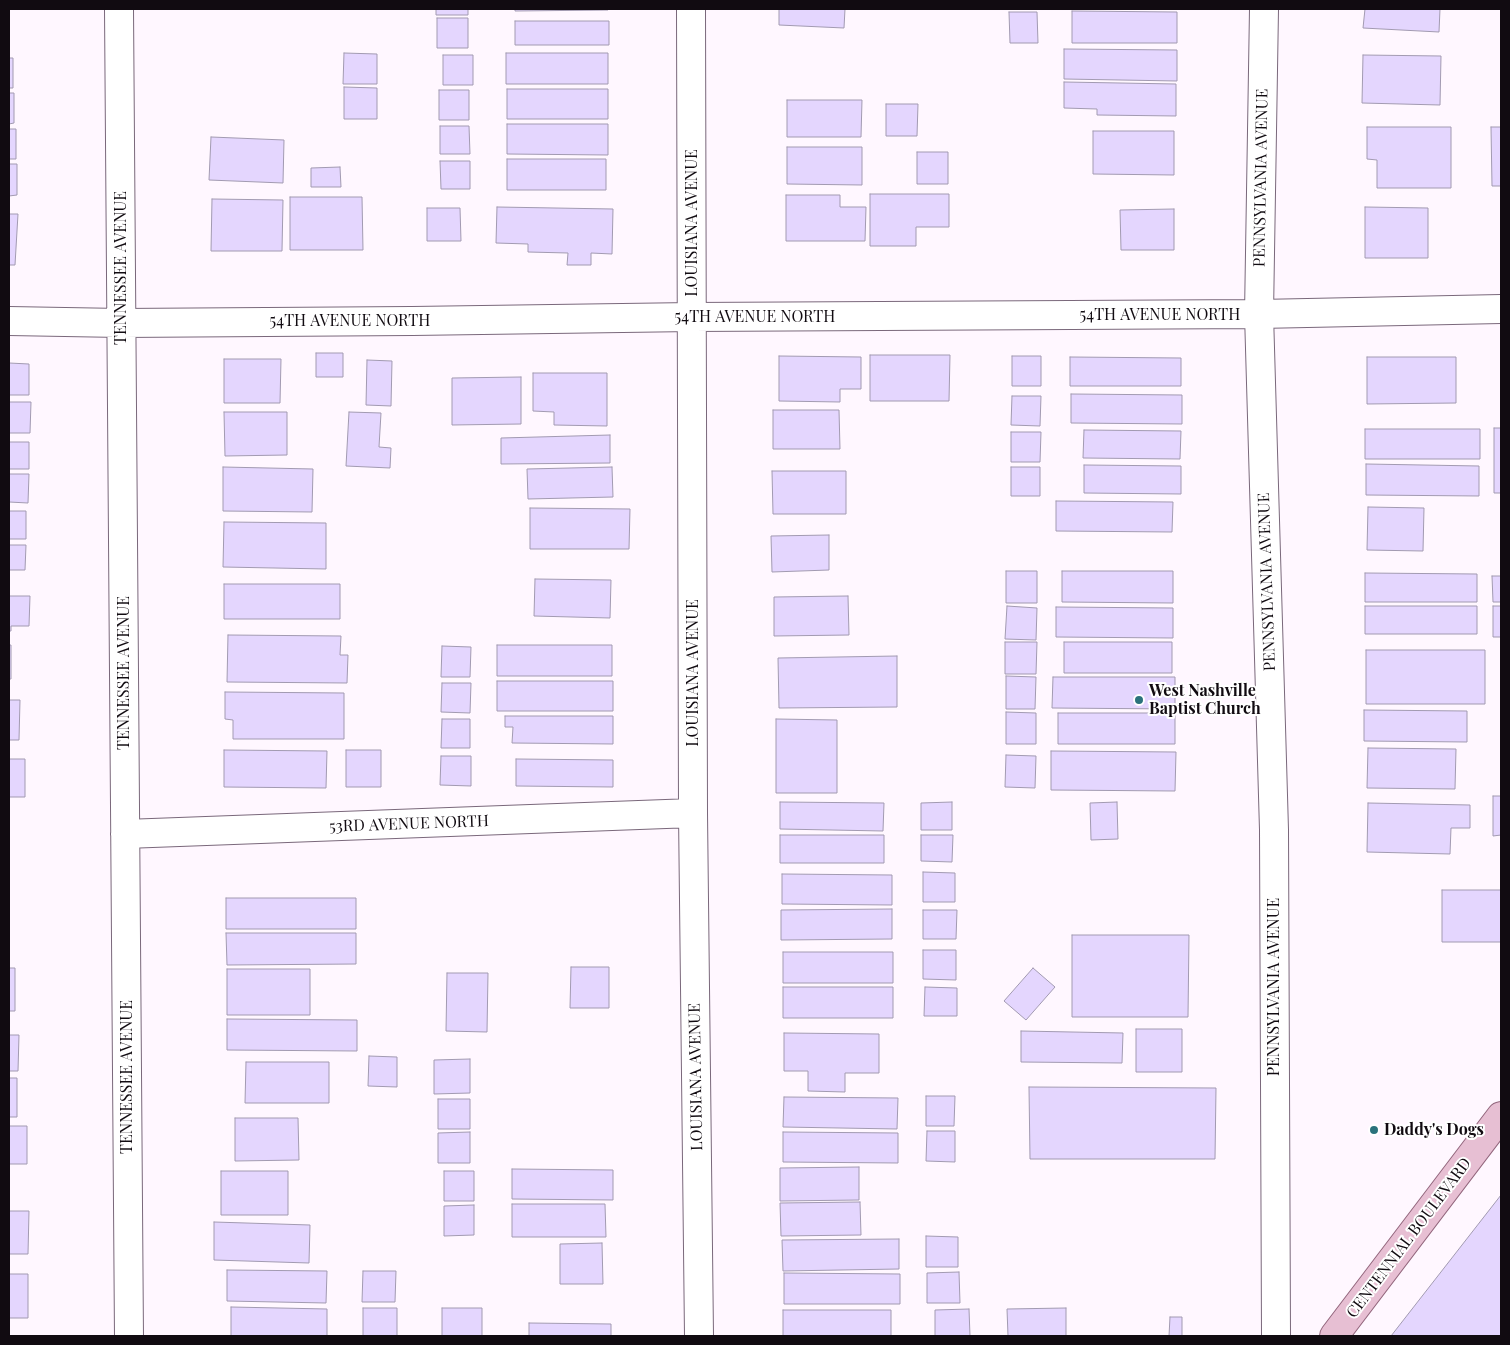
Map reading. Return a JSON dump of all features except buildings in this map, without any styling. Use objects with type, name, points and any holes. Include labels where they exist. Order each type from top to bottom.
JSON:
[{"type":"main road","name":"CENTENNIAL BOULEVARD","points":[[1334,1336],[1501,1116]]},
{"type":"street","name":"TENNESSEE AVENUE","points":[[119,9],[129,1336]]},
{"type":"street","name":"LOUISIANA AVENUE","points":[[691,9],[693,813],[699,1336]]},
{"type":"street","name":"PENNSYLVANIA AVENUE","points":[[1264,9],[1259,314],[1274,830],[1276,1336]]},
{"type":"street","name":"54TH AVENUE NORTH","points":[[9,321],[121,323],[402,321],[692,317],[1259,314],[1501,309]]},
{"type":"street","name":"53RD AVENUE NORTH","points":[[125,834],[693,813]]},
{"type":"place","name":"West Nashville Baptist Church","points":[[1139,700]]},
{"type":"place","name":"Daddy's Dogs","points":[[1374,1130]]}]
